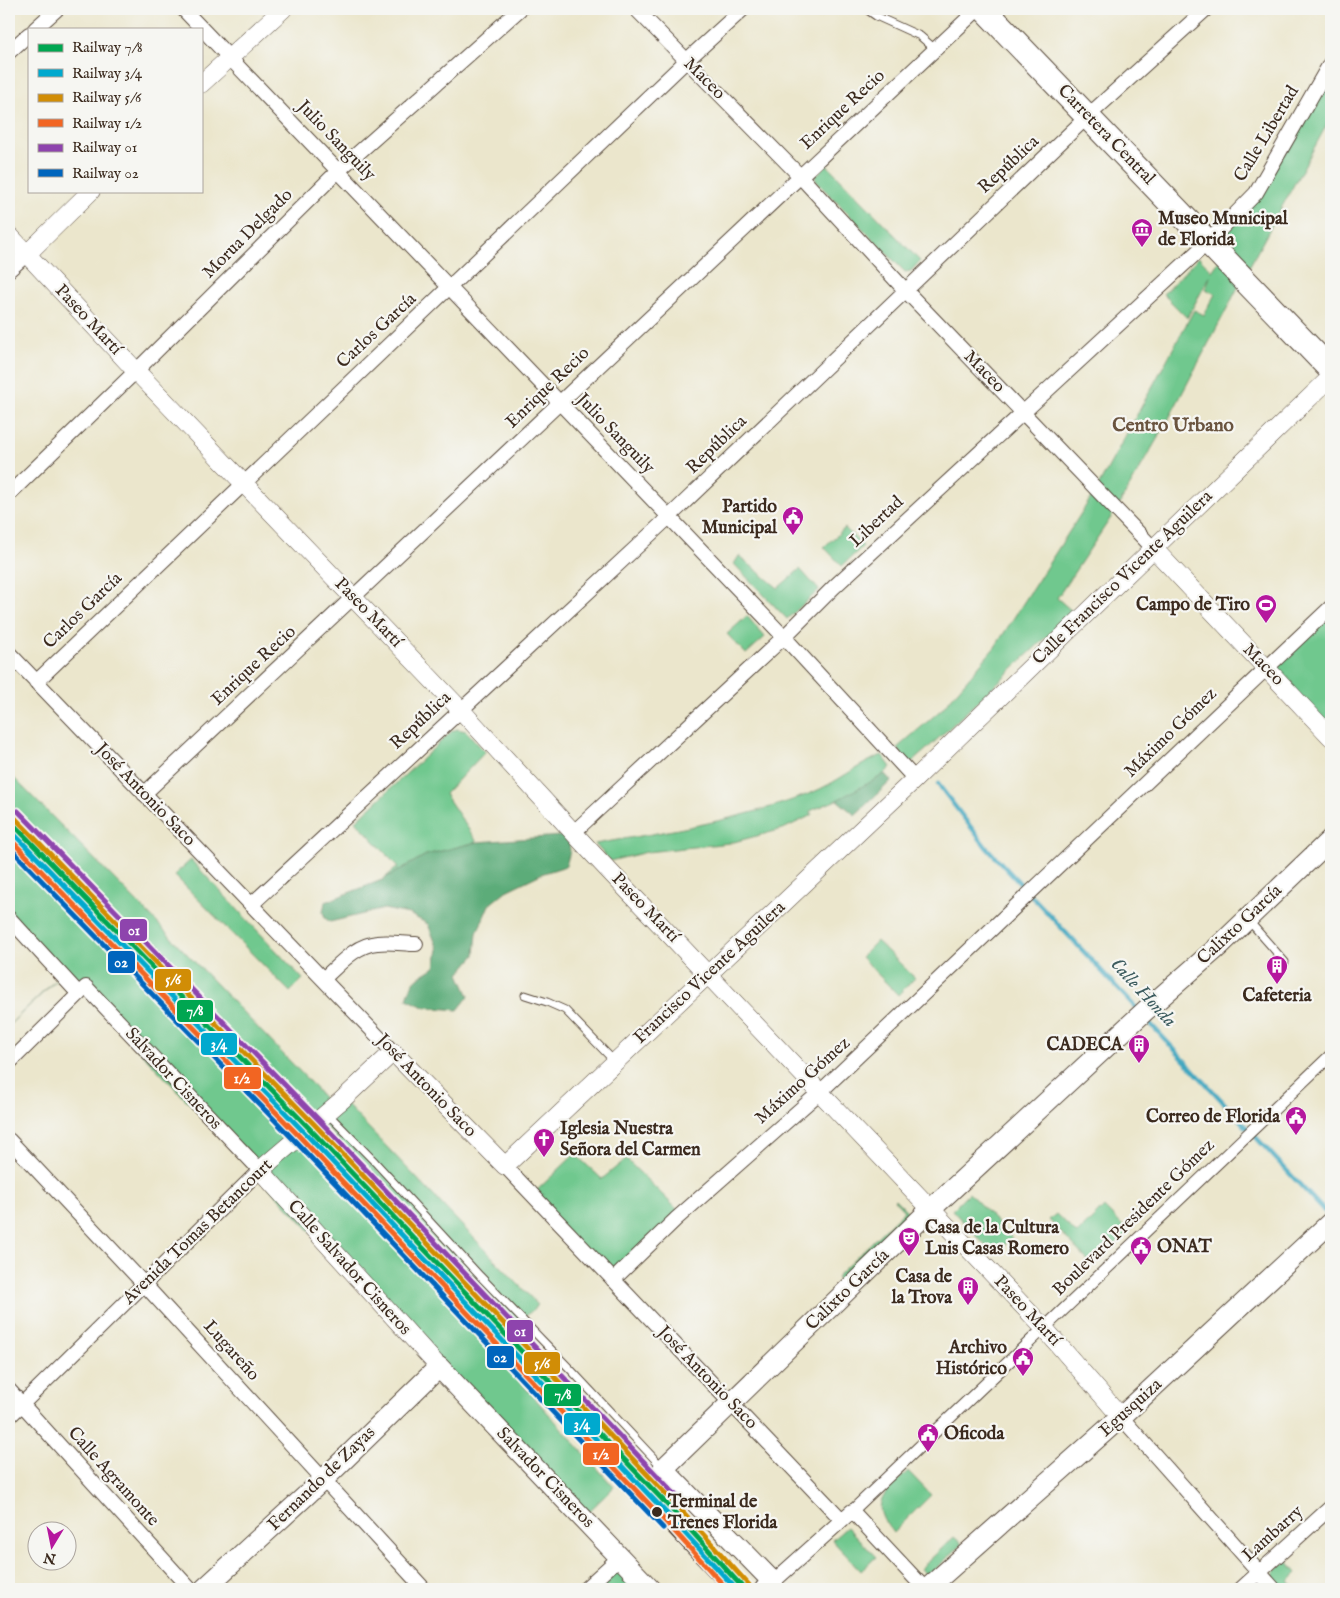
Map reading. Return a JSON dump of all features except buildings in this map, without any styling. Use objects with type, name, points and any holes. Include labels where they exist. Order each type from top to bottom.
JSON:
[{"type":"highway","name":"Carretera Central","points":[[984,9],[1331,370]]},
{"type":"main road","name":"Calixto García","points":[[663,1469],[931,1209],[1247,919],[1331,839]]},
{"type":"main road","name":"Egusquiza","points":[[926,1589],[1122,1417],[1328,1226]]},
{"type":"main road","name":"Fernando de Zayas","points":[[204,1589],[324,1480],[439,1367]]},
{"type":"main road","name":"Salvador Cisneros","points":[[439,1367],[650,1589]]},
{"type":"main road","points":[[663,1469],[769,1585]]},
{"type":"street","points":[[36,28],[57,9]]},
{"type":"street","name":"Julio Sanguily","points":[[183,9],[201,28]]},
{"type":"street","points":[[202,83],[283,9]]},
{"type":"street","name":"Morua Delgado","points":[[9,494],[338,171],[520,9]]},
{"type":"street","name":"Maceo","points":[[636,9],[800,176],[905,290],[1153,548],[1331,737]]},
{"type":"street","name":"Carlos García","points":[[36,682],[686,61],[744,9]]},
{"type":"street","name":"Enrique Recio","points":[[144,794],[354,599],[559,403],[978,9]]},
{"type":"street","name":"República","points":[[251,905],[669,517],[1088,116],[1206,9]]},
{"type":"street","name":"Julio Sanguily","points":[[202,29],[784,637],[915,779]]},
{"type":"street","points":[[9,52],[28,35]]},
{"type":"street","name":"Calle Libertad","points":[[1208,242],[1256,193],[1331,62]]},
{"type":"street","points":[[9,270],[90,192]]},
{"type":"street","name":"Paseo Martí","points":[[9,235],[136,371],[460,709],[1044,1328],[1274,1589]]},
{"type":"street","name":"Libertad","points":[[574,832],[784,637],[834,587],[1208,242]]},
{"type":"street","name":"Calle Francisco Vicente Aguilera","points":[[915,779],[1331,377]]},
{"type":"street","name":"Máximo Gómez","points":[[613,1280],[676,1219],[820,1092],[1331,607]]},
{"type":"street","name":"José Antonio Saco","points":[[9,653],[505,1166],[731,1403],[926,1589]]},
{"type":"street","name":"Francisco Vicente Aguilera","points":[[505,1166],[915,779]]},
{"type":"street","name":"Salvador Cisneros","points":[[9,918],[260,1170]]},
{"type":"street","points":[[323,979],[354,952],[364,947],[377,943],[416,944]]},
{"type":"street","points":[[9,1063],[83,991]]},
{"type":"street","name":"Avenida Tomas Betancourt","points":[[9,1417],[260,1170],[327,1113],[393,1052]]},
{"type":"street","name":"Boulevard Presidente Gómez","points":[[847,1515],[1331,1055]]},
{"type":"street","name":"Lugareño","points":[[9,1140],[424,1589]]},
{"type":"street","name":"Calle Salvador Cisneros","points":[[260,1170],[439,1367]]},
{"type":"street","name":"Calle Agramonte","points":[[9,1390],[190,1589]]},
{"type":"street","name":"Lambarry","points":[[1241,1589],[1331,1507]]},
{"type":"street","points":[[769,1585],[847,1515]]},
{"type":"street","points":[[585,1589],[620,1556]]},
{"type":"lane","points":[[866,9],[876,16],[920,36],[935,49]]},
{"type":"lane","points":[[1247,919],[1285,962]]},
{"type":"lane","points":[[525,995],[548,1002],[565,1010],[615,1062]]},
{"type":"lane","points":[[327,1113],[663,1469]]},
{"type":"green space","points":[[1331,62],[1331,117],[1167,422],[1116,510],[1057,598],[1073,612],[928,748],[912,762],[906,761],[897,748],[942,709],[995,647],[1096,490],[1194,310],[1204,315],[1215,294],[1206,289],[1210,276],[1187,318],[1163,294],[1199,257],[1212,271],[1222,257],[1208,242],[1256,193]]},
{"type":"green space","points":[[827,165],[920,261],[911,271],[905,272],[816,181],[815,176]]},
{"type":"green space","points":[[845,528],[863,546],[842,566],[824,547]]},
{"type":"green space","points":[[739,556],[778,588],[800,569],[819,590],[787,619],[734,564]]},
{"type":"green space","points":[[1331,607],[1331,737],[1266,668]]},
{"type":"green space","points":[[747,616],[765,637],[746,654],[727,634]]},
{"type":"green space","points":[[457,729],[466,731],[485,752],[445,794],[477,842],[426,855],[382,880],[398,867],[356,821],[452,731]]},
{"type":"green space","points":[[882,755],[891,767],[884,774],[853,792],[810,811],[812,815],[783,829],[730,843],[647,852],[610,861],[595,844],[704,824],[759,811],[820,789]]},
{"type":"green space","points":[[9,773],[141,906],[308,1080],[332,1108],[342,1100],[538,1305],[515,1326],[320,1121],[297,1138],[350,1191],[614,1487],[582,1518],[65,972],[9,1025],[65,971],[9,915]]},
{"type":"green space","points":[[885,774],[891,781],[855,815],[837,800]]},
{"type":"green space","points":[[561,836],[569,843],[570,851],[566,866],[541,874],[506,891],[489,905],[477,933],[475,955],[459,974],[469,996],[458,1010],[424,1007],[407,999],[414,982],[435,967],[438,949],[428,924],[409,914],[384,909],[330,922],[325,918],[323,912],[325,902],[382,880],[426,855],[477,842]]},
{"type":"green space","points":[[191,860],[303,979],[290,992],[174,875]]},
{"type":"green space","points":[[877,941],[915,978],[898,995],[861,957]]},
{"type":"green space","points":[[575,1154],[602,1179],[626,1159],[682,1214],[613,1280],[532,1195]]},
{"type":"green space","points":[[969,1193],[1012,1238],[993,1254],[952,1210]]},
{"type":"green space","points":[[895,1199],[912,1216],[842,1284],[836,1277],[904,1211]]},
{"type":"green space","points":[[1104,1207],[1129,1232],[1092,1265],[1049,1220],[1056,1214],[1077,1234]]},
{"type":"green space","points":[[908,1471],[931,1495],[893,1533],[882,1516],[881,1503],[892,1486]]},
{"type":"green space","points":[[847,1527],[876,1557],[861,1571],[832,1540]]},
{"type":"green space","points":[[954,1537],[962,1544],[929,1575],[920,1569]]},
{"type":"green space","points":[[620,1557],[650,1589],[585,1589]]},
{"type":"green space","points":[[1287,1561],[1297,1573],[1289,1581],[1297,1589],[1281,1589],[1274,1580],[1274,1574],[1278,1568]]},
{"type":"waterway","name":"Calle Honda","points":[[938,784],[986,847],[1138,1010]]},
{"type":"waterway","name":"Calle Honda","points":[[1145,1018],[1330,1217]]},
{"type":"railway","points":[[9,839],[297,1137],[725,1589]]},
{"type":"rail line","name":"01","points":[[18,811],[318,1119],[686,1506]]},
{"type":"rail line","name":"5/6","points":[[13,816],[314,1124],[682,1511],[749,1585]]},
{"type":"rail line","name":"7/8","points":[[9,820],[309,1128],[677,1515],[744,1589]]},
{"type":"rail line","name":"3/4","points":[[9,829],[304,1132],[672,1519],[736,1589]]},
{"type":"rail line","name":"1/2","points":[[9,838],[300,1137],[668,1524],[727,1589]]},
{"type":"rail line","name":"02","points":[[9,847],[295,1141],[663,1528]]},
{"type":"place","name":"Museo Municipal de Florida","points":[[1142,248]]},
{"type":"place","name":"Partido Municipal","points":[[793,536]]},
{"type":"place","name":"Campo de Tiro","points":[[1266,624]]},
{"type":"place","name":"Cafeteria","points":[[1277,985]]},
{"type":"place","name":"CADECA","points":[[1139,1064]]},
{"type":"place","name":"Correo de Florida","points":[[1296,1136]]},
{"type":"place","name":"Iglesia Nuestra Señora del Carmen","points":[[544,1158]]},
{"type":"place","name":"Casa de la Cultura Luis Casas Romero","points":[[909,1257]]},
{"type":"place","name":"ONAT","points":[[1141,1266]]},
{"type":"place","name":"Casa de la Trova","points":[[968,1306]]},
{"type":"place","name":"Archivo Histórico","points":[[1023,1377]]},
{"type":"place","name":"Oficoda","points":[[928,1453]]},
{"type":"place","name":"Terminal de Trenes Florida","points":[[657,1512]]},
{"type":"district","name":"Centro Urbano","points":[[1173,426]]}]
